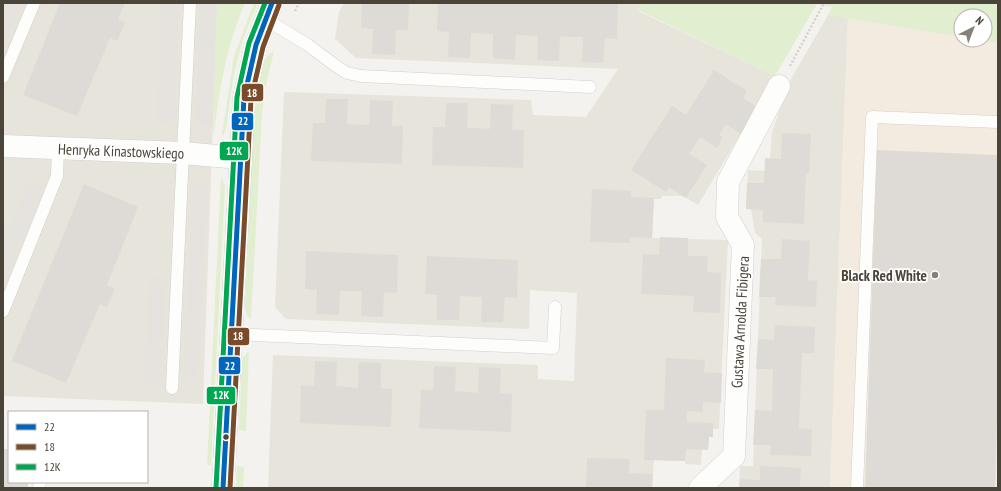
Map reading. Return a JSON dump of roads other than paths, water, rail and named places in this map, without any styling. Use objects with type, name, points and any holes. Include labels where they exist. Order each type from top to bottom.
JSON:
[{"type":"street","points":[[223,488],[239,158],[244,98],[248,72],[269,11]]},
{"type":"street","name":"Gustawa Arnolda Fibigera","points":[[700,488],[734,456],[743,245],[727,217],[728,182],[779,86]]},
{"type":"street","name":"Henryka Kinastowskiego","points":[[3,146],[183,153],[239,158]]},
{"type":"lane","points":[[3,77],[34,3]]},
{"type":"lane","points":[[172,388],[190,3]]},
{"type":"lane","points":[[269,11],[286,30],[347,73],[361,76],[590,87]]},
{"type":"lane","points":[[857,488],[872,117],[998,122]]},
{"type":"lane","points":[[3,311],[57,176],[58,148]]},
{"type":"lane","points":[[231,334],[553,348],[555,307]]},
{"type":"place","name":"Black Red White","points":[[935,275]]}]
